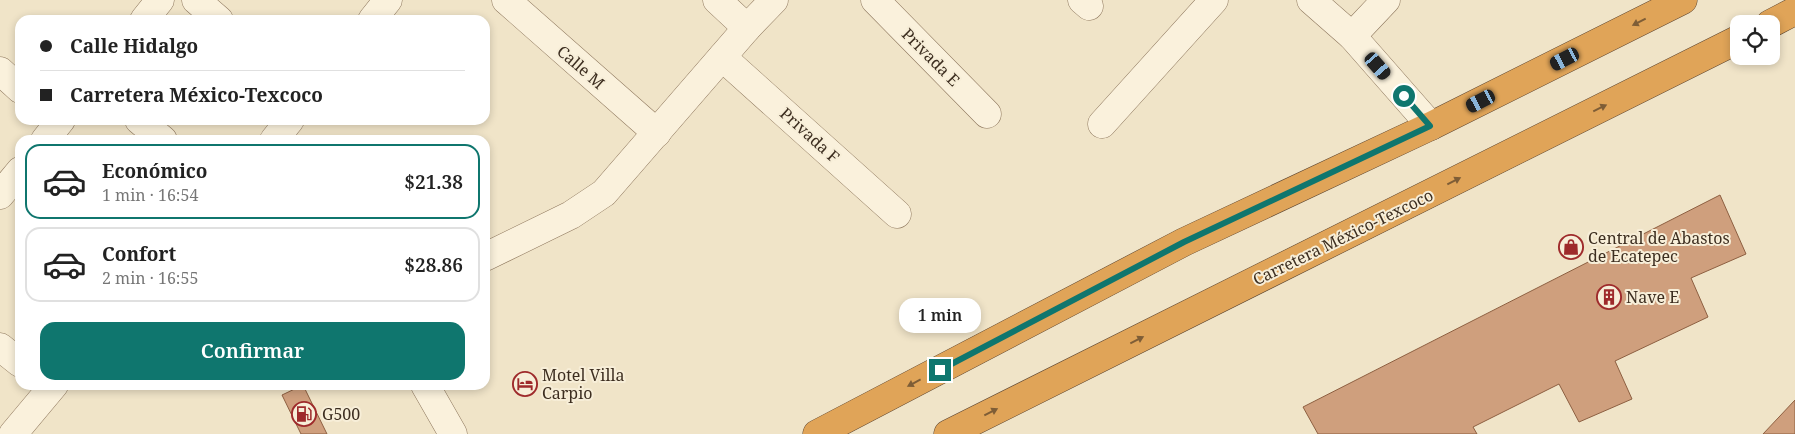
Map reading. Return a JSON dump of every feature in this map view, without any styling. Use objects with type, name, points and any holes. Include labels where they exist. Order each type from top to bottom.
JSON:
[{"type":"highway","points":[[817,434],[1184,242],[1430,126],[1683,0]]},
{"type":"highway","points":[[1780,19],[1795,11]]},
{"type":"highway","name":"Carretera México-Texcoco","points":[[948,434],[1730,43]]},
{"type":"street","points":[[148,15],[160,0]]},
{"type":"street","points":[[196,0],[213,15]]},
{"type":"street","points":[[376,15],[388,0]]},
{"type":"street","name":"Calle M","points":[[506,0],[657,133]]},
{"type":"street","points":[[717,0],[747,28]]},
{"type":"street","points":[[490,255],[571,215],[604,193],[747,28],[774,0]]},
{"type":"street","name":"Privada E","points":[[875,0],[987,114]]},
{"type":"street","points":[[1102,124],[1214,0]]},
{"type":"street","points":[[1311,0],[1352,36],[1430,126]]},
{"type":"street","points":[[1352,36],[1386,0]]},
{"type":"street","name":"Privada F","points":[[722,57],[899,213]]},
{"type":"street","points":[[0,71],[15,84]]},
{"type":"street","points":[[144,125],[157,135]]},
{"type":"street","points":[[278,135],[286,125]]},
{"type":"street","points":[[0,346],[15,359]]},
{"type":"street","points":[[13,434],[48,390]]},
{"type":"street","points":[[428,390],[453,434]]},
{"type":"building","name":"Nave E","points":[[1720,195],[1746,254],[1691,278],[1708,317],[1615,361],[1632,399],[1579,422],[1559,384],[1473,427],[1477,434],[1318,434],[1303,407]]},
{"type":"building","name":"G500","points":[[292,390],[305,390],[327,434],[301,434],[282,395]]},
{"type":"building","points":[[1795,400],[1795,434],[1763,434]]},
{"type":"place","name":"Central de Abastos de Ecatepec","points":[[1571,247]]},
{"type":"place","name":"Nave E","points":[[1609,297]]},
{"type":"place","name":"Motel Villa Carpio","points":[[525,384]]},
{"type":"place","name":"G500","points":[[304,414]]},
{"type":"route","points":[[940,370],[1184,242],[1430,126],[1404,96]]}]
